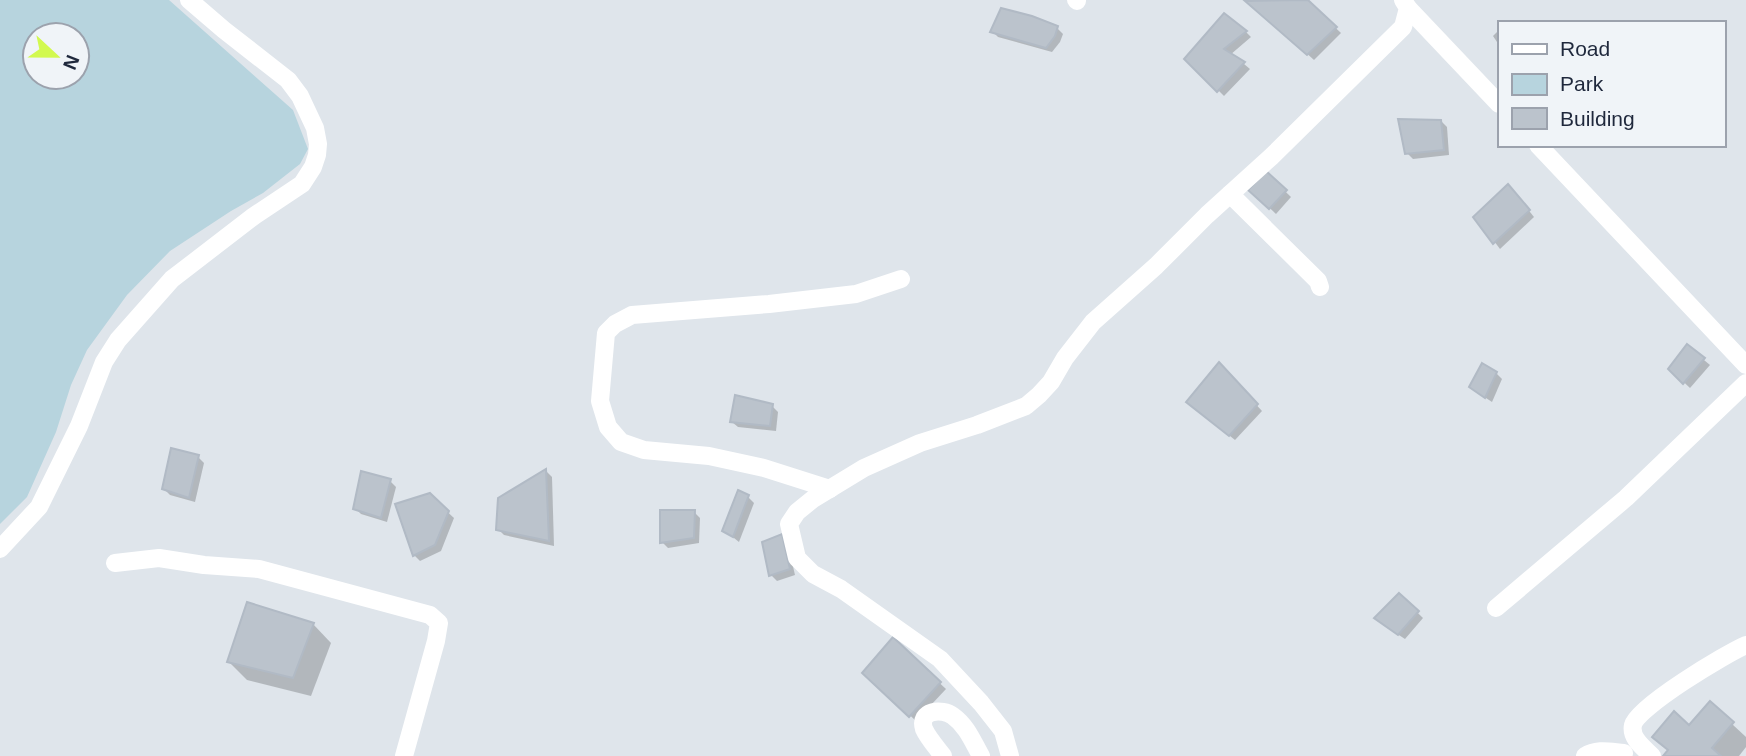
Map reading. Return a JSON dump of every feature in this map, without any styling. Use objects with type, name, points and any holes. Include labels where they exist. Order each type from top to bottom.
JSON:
[{"type":"street","points":[[0,549],[39,507],[79,426],[104,362],[118,340],[172,278],[254,216],[302,184],[313,167],[318,144],[315,128],[300,96],[288,80],[189,0]]},
{"type":"street","points":[[1405,4],[1498,103]]},
{"type":"street","points":[[1010,756],[1003,731],[940,659],[841,589],[813,573],[797,558],[789,524],[797,512],[864,468],[920,443],[1026,406],[1040,395],[1093,322],[1156,266],[1403,27],[1405,4]]},
{"type":"street","points":[[1540,147],[1746,365]]},
{"type":"street","points":[[1230,194],[1318,281],[1320,287]]},
{"type":"street","points":[[830,489],[764,468],[709,456],[644,450],[621,442],[608,427],[600,401],[606,333],[632,314],[769,304],[856,293],[901,279]]},
{"type":"street","points":[[1496,608],[1626,498],[1746,383]]},
{"type":"street","points":[[115,564],[159,558],[259,569],[430,615],[439,623],[436,641],[404,756]]},
{"type":"street","points":[[1652,756],[1634,737],[1632,726],[1639,715],[1660,697],[1746,645]]},
{"type":"street","points":[[943,756],[923,724],[929,713],[941,710],[955,717],[966,728],[981,756]]},
{"type":"street","points":[[1586,756],[1588,753],[1600,751],[1623,754]]},
{"type":"green space","points":[[0,0],[169,0],[293,110],[308,149],[300,164],[263,193],[170,251],[127,295],[87,350],[71,385],[56,432],[27,497],[0,524]]},
{"type":"building","points":[[1308,0],[1337,27],[1307,55],[1245,1]]},
{"type":"building","points":[[1001,8],[1058,26],[1055,36],[1046,48],[990,32]]},
{"type":"building","points":[[1224,13],[1247,31],[1224,49],[1245,62],[1217,92],[1184,59]]},
{"type":"building","points":[[1398,119],[1441,120],[1444,150],[1405,154]]},
{"type":"building","points":[[1266,171],[1287,190],[1269,209],[1248,190]]},
{"type":"building","points":[[1508,184],[1530,210],[1493,244],[1473,217]]},
{"type":"building","points":[[1687,344],[1705,358],[1683,384],[1668,369]]},
{"type":"building","points":[[1219,362],[1258,404],[1229,436],[1186,402]]},
{"type":"building","points":[[1482,363],[1497,372],[1485,398],[1469,387]]},
{"type":"building","points":[[735,395],[773,404],[770,426],[730,422]]},
{"type":"building","points":[[171,448],[199,455],[189,498],[162,489]]},
{"type":"building","points":[[546,469],[549,541],[496,530],[498,498]]},
{"type":"building","points":[[361,471],[391,479],[381,518],[353,509]]},
{"type":"building","points":[[738,490],[749,495],[733,537],[722,531]]},
{"type":"building","points":[[430,493],[449,511],[435,545],[413,556],[395,504]]},
{"type":"building","points":[[660,510],[695,510],[694,538],[660,543]]},
{"type":"building","points":[[782,534],[790,569],[769,576],[762,542]]},
{"type":"building","points":[[1399,593],[1419,611],[1398,635],[1374,618]]},
{"type":"building","points":[[247,602],[314,623],[293,678],[227,662]]},
{"type":"building","points":[[893,637],[941,682],[909,717],[862,673]]},
{"type":"building","points":[[1710,701],[1734,722],[1712,748],[1721,756],[1663,756],[1668,750],[1652,737],[1674,711],[1689,725]]}]
